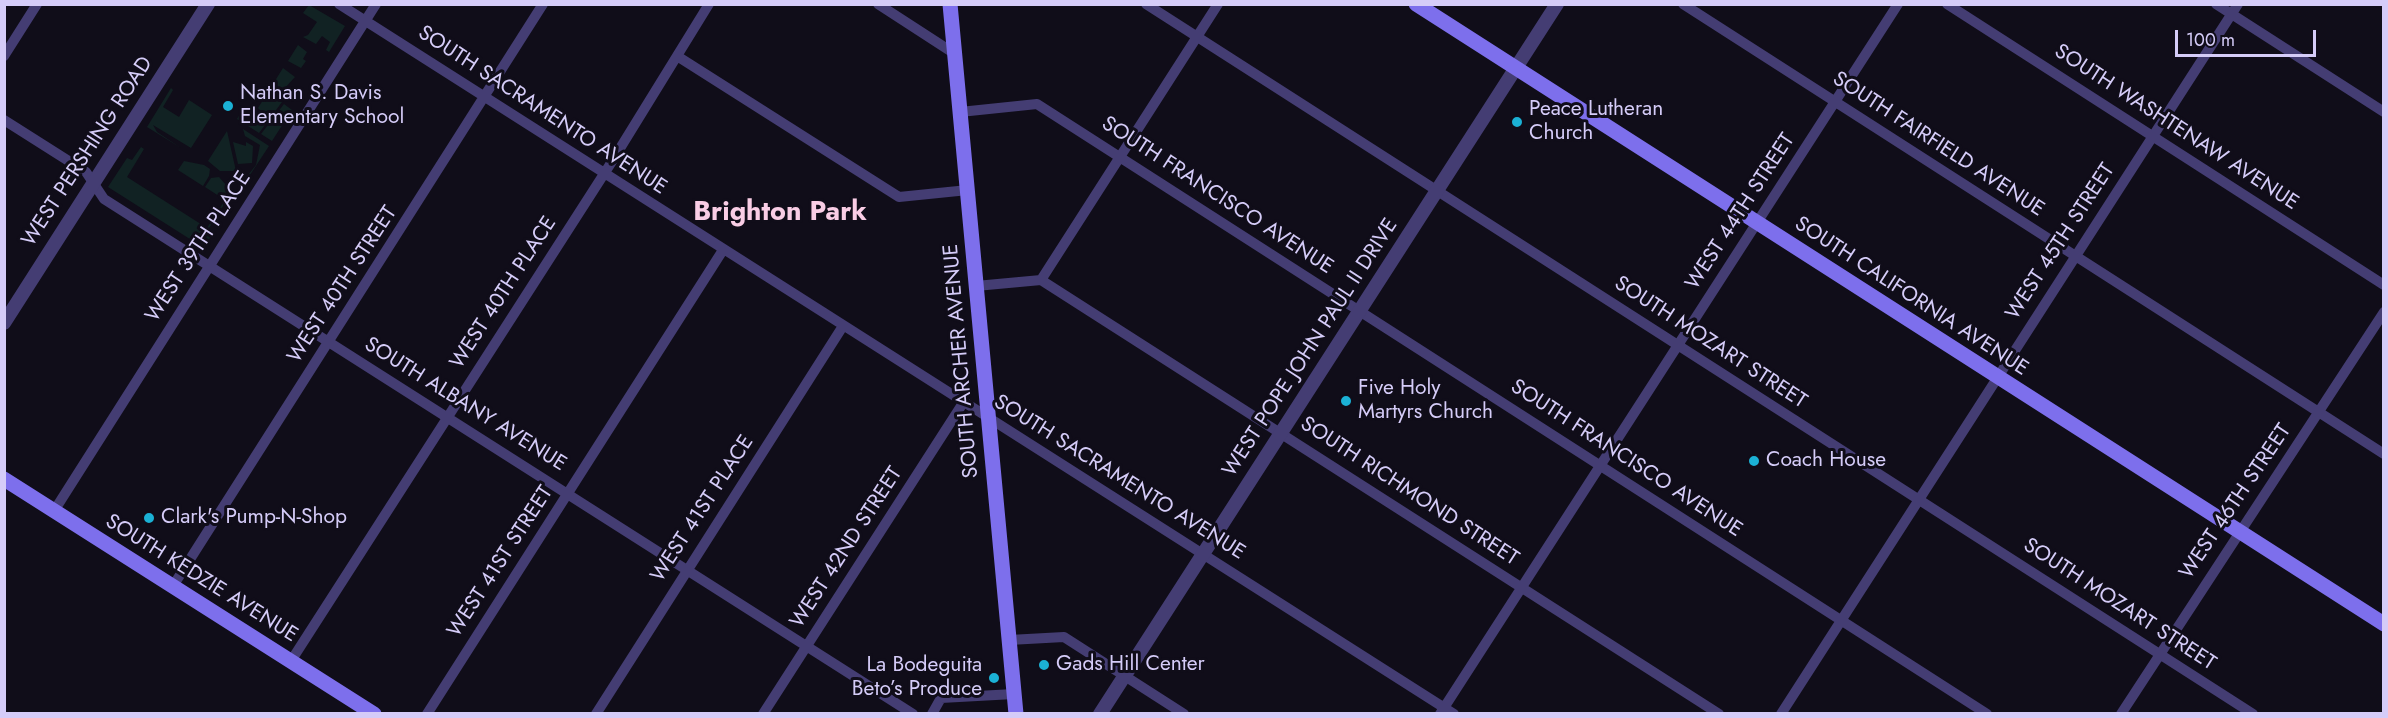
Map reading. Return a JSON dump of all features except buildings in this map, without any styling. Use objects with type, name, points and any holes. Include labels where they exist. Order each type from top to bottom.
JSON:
[{"type":"main road","name":"SOUTH ARCHER AVENUE","points":[[950,4],[1016,714]]},
{"type":"main road","name":"SOUTH CALIFORNIA AVENUE","points":[[1416,4],[2384,624]]},
{"type":"main road","name":"SOUTH KEDZIE AVENUE","points":[[4,479],[374,714]]},
{"type":"street","points":[[4,56],[37,4]]},
{"type":"street","name":"WEST PERSHING ROAD","points":[[4,323],[208,4]]},
{"type":"street","name":"SOUTH SACRAMENTO AVENUE","points":[[339,4],[1203,554],[1442,710],[1454,714]]},
{"type":"street","name":"WEST 39TH PLACE","points":[[54,511],[376,4]]},
{"type":"street","name":"WEST 40TH STREET","points":[[173,586],[486,98],[543,4]]},
{"type":"street","name":"WEST 40TH PLACE","points":[[291,661],[604,174],[709,4]]},
{"type":"street","points":[[878,4],[955,54]]},
{"type":"street","name":"SOUTH MOZART STREET","points":[[1146,4],[2253,714]]},
{"type":"street","points":[[976,286],[1041,280],[1218,4]]},
{"type":"street","name":"WEST POPE JOHN PAUL II DRIVE","points":[[1100,714],[1557,4]]},
{"type":"street","name":"SOUTH FAIRFIELD AVENUE","points":[[1683,4],[2384,454]]},
{"type":"street","name":"WEST 44TH STREET","points":[[1442,710],[1898,4]]},
{"type":"street","name":"SOUTH WASHTENAW AVENUE","points":[[1947,4],[2384,285]]},
{"type":"street","points":[[2216,4],[2234,9],[2384,112]]},
{"type":"street","name":"WEST 45TH STREET","points":[[1781,714],[2234,9]]},
{"type":"street","points":[[677,56],[899,197],[968,190]]},
{"type":"street","name":"SOUTH FRANCISCO AVENUE","points":[[960,112],[1037,104],[1987,714]]},
{"type":"street","name":"SOUTH ALBANY AVENUE","points":[[4,120],[86,172],[104,199],[913,714]]},
{"type":"street","name":"WEST 41ST STREET","points":[[427,714],[723,250]]},
{"type":"street","name":"SOUTH RICHMOND STREET","points":[[1041,280],[1719,714]]},
{"type":"street","name":"WEST 46TH STREET","points":[[2121,714],[2384,312]]},
{"type":"street","name":"WEST 41ST PLACE","points":[[596,714],[843,326]]},
{"type":"street","name":"WEST 42ND STREET","points":[[763,714],[963,403]]},
{"type":"street","points":[[1010,640],[1064,637],[1184,714]]},
{"type":"street","points":[[932,714],[941,699],[1014,693]]},
{"type":"shaded area","points":[[309,5],[345,26],[329,52],[326,50],[330,42],[322,36],[316,44],[303,37],[308,35],[317,22],[303,13]]},
{"type":"shaded area","points":[[298,45],[307,52],[303,59],[306,61],[301,68],[288,61]]},
{"type":"shaded area","points":[[283,68],[295,77],[283,90],[273,84]]},
{"type":"shaded area","points":[[171,88],[173,90],[163,107],[179,117],[189,100],[212,115],[191,148],[153,125],[157,132],[181,148],[147,127]]},
{"type":"shaded area","points":[[268,92],[282,102],[259,133],[237,119],[241,112],[255,120],[261,111],[258,108]]},
{"type":"shaded area","points":[[284,104],[292,110],[272,141],[261,134]]},
{"type":"shaded area","points":[[243,129],[269,146],[244,184],[245,179],[256,165],[260,145],[245,136]]},
{"type":"shaded area","points":[[227,131],[236,171],[220,171],[208,161]]},
{"type":"shaded area","points":[[233,142],[246,146],[246,142],[253,146],[252,163],[238,164]]},
{"type":"shaded area","points":[[141,147],[144,149],[127,177],[207,228],[225,200],[205,187],[211,178],[219,177],[232,192],[209,228],[214,231],[204,248],[108,187],[127,158],[132,160]]},
{"type":"shaded area","points":[[184,161],[204,165],[210,169],[203,186],[178,170]]},
{"type":"place","name":"Nathan S. Davis Elementary School","points":[[228,106]]},
{"type":"place","name":"Peace Lutheran Church","points":[[1517,122]]},
{"type":"place","name":"Five Holy Martyrs Church","points":[[1346,401]]},
{"type":"place","name":"Coach House","points":[[1754,461]]},
{"type":"place","name":"Clark's Pump-N-Shop","points":[[149,518]]},
{"type":"place","name":"Gads Hill Center","points":[[1044,665]]},
{"type":"place","name":"La Bodeguita Beto’s Produce","points":[[994,678]]},
{"type":"district","name":"Brighton Park","points":[[780,213]]}]
